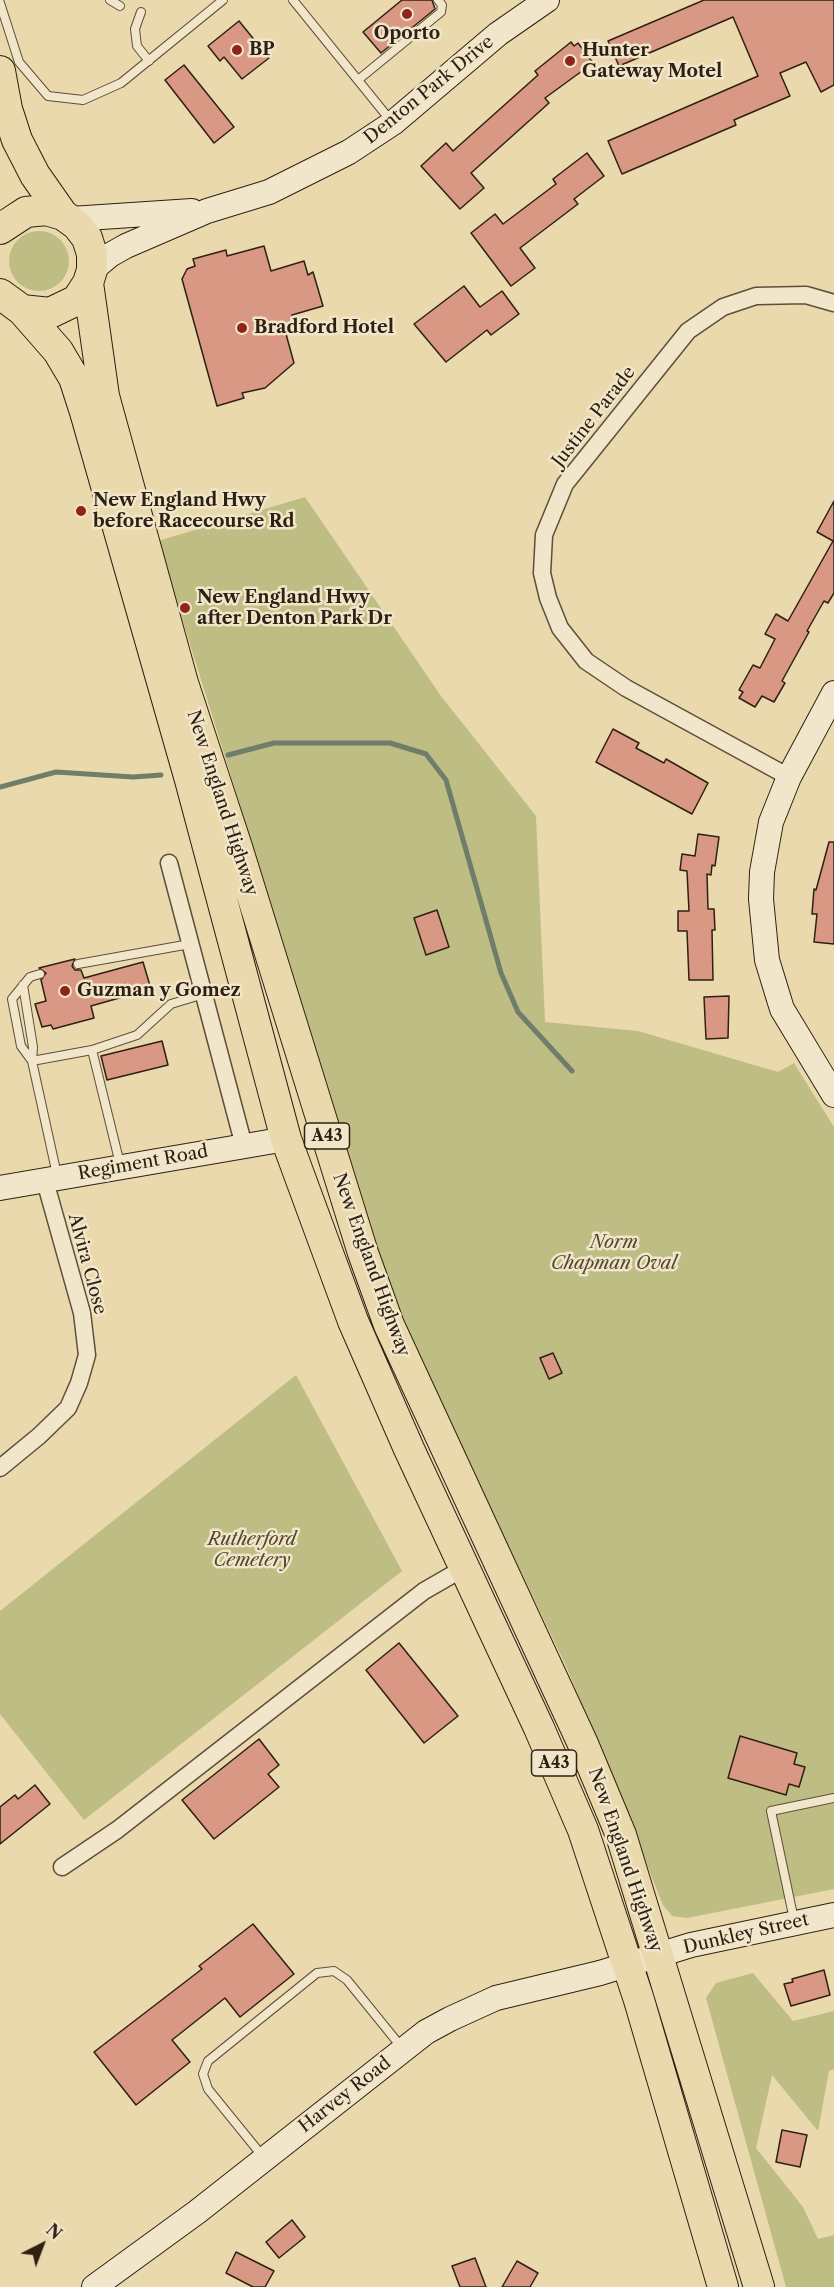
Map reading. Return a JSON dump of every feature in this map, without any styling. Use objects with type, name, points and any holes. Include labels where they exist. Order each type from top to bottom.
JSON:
[{"type":"highway","name":"A43","points":[[0,70],[7,109],[17,140],[35,175],[67,217],[87,238],[92,254],[90,277],[77,300],[60,310],[41,314],[9,304]]},
{"type":"highway","points":[[0,229],[26,212],[46,210],[67,217]]},
{"type":"highway","name":"New England Highway","points":[[90,277],[100,373],[121,460],[183,683],[363,1253],[389,1325],[583,1744],[616,1825],[659,1956],[759,2287]]},
{"type":"highway","name":"New England Highway","points":[[9,304],[58,351],[74,378],[193,791],[286,1138],[353,1321],[539,1728],[583,1830],[627,1965],[723,2287]]},
{"type":"highway","points":[[283,996],[282,1037],[303,1112],[297,1134],[286,1138]]},
{"type":"highway","points":[[464,1568],[479,1571],[513,1591]]},
{"type":"street","name":"Denton Park Drive","points":[[90,277],[110,255],[126,246],[207,211],[269,192],[349,152],[393,123],[498,34],[547,0]]},
{"type":"street","name":"Denton Park Drive","points":[[67,217],[207,211]]},
{"type":"street","name":"Justine Parade","points":[[789,777],[626,688],[586,661],[560,628],[549,598],[542,573],[544,535],[565,484],[688,332],[723,307],[756,297],[806,295],[834,303]]},
{"type":"street","points":[[834,693],[789,777],[771,822],[762,872],[761,899],[767,960],[782,1009],[834,1095]]},
{"type":"street","points":[[169,863],[244,1146]]},
{"type":"street","name":"Regiment Road","points":[[0,1188],[286,1138]]},
{"type":"street","name":"Alvira Close","points":[[0,1468],[39,1436],[68,1408],[79,1383],[87,1355],[82,1313],[52,1180]]},
{"type":"street","points":[[62,1867],[117,1830],[424,1591],[464,1568]]},
{"type":"street","name":"Dunkley Street","points":[[627,1965],[690,1946],[834,1915]]},
{"type":"street","name":"Harvey Road","points":[[94,2287],[265,2159],[403,2049],[450,2019],[496,1998],[627,1965]]},
{"type":"lane","points":[[110,0],[120,6]]},
{"type":"lane","points":[[0,3],[19,62],[48,96],[83,100],[121,83],[223,0]]},
{"type":"lane","points":[[293,0],[393,123]]},
{"type":"lane","points":[[358,80],[441,12],[442,5],[438,0]]},
{"type":"lane","points":[[141,12],[135,29],[137,46],[149,61]]},
{"type":"lane","points":[[78,964],[190,944]]},
{"type":"lane","points":[[32,1061],[21,1046],[12,999],[30,977],[40,974]]},
{"type":"lane","points":[[23,985],[33,1047],[32,1061],[44,1113],[52,1180]]},
{"type":"lane","points":[[32,1061],[92,1050],[137,1035],[171,1004],[204,994]]},
{"type":"lane","points":[[92,1050],[121,1167]]},
{"type":"lane","points":[[795,1924],[771,1811],[834,1797]]},
{"type":"lane","points":[[265,2159],[208,2089],[203,2074],[208,2061],[317,1973],[334,1971],[347,1980],[403,2049]]},
{"type":"green space","points":[[39,231],[56,236],[64,244],[69,261],[64,278],[56,286],[39,291],[22,286],[14,278],[9,261],[14,244],[22,236]]},
{"type":"green space","name":"Norm Chapman Oval","points":[[305,497],[441,696],[536,816],[545,1022],[638,1031],[778,1072],[794,1063],[834,1127],[834,1889],[687,1918],[672,1916],[663,1905],[567,1668],[421,1363],[380,1256],[158,541]]},
{"type":"green space","name":"Rutherford Cemetery","points":[[296,1375],[402,1571],[84,1820],[0,1714],[0,1611]]},
{"type":"green space","points":[[753,1973],[793,2021],[834,2011],[834,2069],[829,2071],[818,2131],[772,2075],[756,2148],[803,2207],[818,2239],[834,2235],[834,2287],[786,2287],[706,1998],[716,1983]]},
{"type":"building","name":"Oporto","points":[[402,0],[432,0],[435,9],[381,53],[363,32]]},
{"type":"building","points":[[704,0],[834,0],[834,85],[821,92],[806,62],[780,73],[790,96],[734,120],[736,125],[622,174],[608,141],[758,76],[733,17],[619,66],[608,41]]},
{"type":"building","name":"BP","points":[[239,21],[269,58],[242,79],[224,57],[220,61],[208,46]]},
{"type":"building","points":[[571,42],[574,46],[578,43],[593,63],[545,98],[549,103],[471,173],[484,188],[460,209],[421,166],[446,143],[453,151],[538,75],[535,71]]},
{"type":"building","points":[[184,65],[234,127],[214,143],[165,80]]},
{"type":"building","points":[[587,153],[604,176],[574,199],[578,204],[520,248],[535,268],[511,286],[471,233],[495,214],[503,224],[556,184],[553,179]]},
{"type":"building","name":"Bradford Hotel","points":[[264,246],[271,271],[304,261],[308,275],[313,272],[323,306],[292,315],[294,321],[288,324],[290,332],[286,334],[294,363],[265,388],[242,393],[244,398],[217,406],[182,279],[187,269],[195,266],[193,259],[226,250],[227,256]]},
{"type":"building","points":[[464,286],[480,307],[502,291],[519,314],[491,335],[487,330],[446,362],[414,324]]},
{"type":"building","points":[[834,501],[834,593],[828,603],[824,601],[807,631],[809,632],[782,681],[785,683],[774,702],[762,696],[755,707],[739,698],[743,692],[739,690],[753,665],[760,668],[775,639],[765,634],[776,614],[788,621],[833,541],[817,532]]},
{"type":"building","points":[[613,729],[639,743],[636,748],[664,763],[666,759],[708,783],[692,814],[596,762]]},
{"type":"building","points":[[698,834],[719,837],[715,866],[712,865],[711,875],[707,874],[708,909],[714,909],[713,980],[689,980],[687,931],[678,931],[678,911],[689,911],[687,871],[680,870],[682,854],[695,856]]},
{"type":"building","points":[[829,842],[834,842],[834,944],[814,942],[817,914],[812,914],[814,889],[816,890]]},
{"type":"building","points":[[437,910],[449,947],[426,955],[414,918]]},
{"type":"building","points":[[75,959],[72,966],[75,970],[81,970],[84,978],[143,962],[151,989],[91,1006],[94,1018],[53,1029],[51,1025],[42,1027],[35,1004],[46,1001],[41,980],[46,973],[39,968]]},
{"type":"building","points":[[729,996],[728,1038],[706,1039],[704,997]]},
{"type":"building","points":[[162,1041],[168,1065],[107,1080],[101,1056]]},
{"type":"building","points":[[553,1353],[562,1373],[549,1379],[540,1358]]},
{"type":"building","points":[[399,1643],[458,1716],[424,1743],[366,1670]]},
{"type":"building","points":[[740,1736],[797,1753],[794,1764],[805,1767],[799,1787],[789,1784],[786,1795],[728,1778]]},
{"type":"building","points":[[259,1739],[279,1765],[268,1774],[279,1787],[214,1839],[182,1800]]},
{"type":"building","points":[[35,1785],[50,1804],[0,1844],[0,1807],[15,1795],[18,1799]]},
{"type":"building","points":[[253,1924],[294,1974],[240,2017],[225,1998],[172,2040],[190,2062],[136,2105],[94,2052],[202,1969],[199,1966]]},
{"type":"building","points":[[824,1970],[830,1995],[791,2006],[784,1984],[793,1982],[792,1979]]},
{"type":"building","points":[[782,2130],[807,2135],[800,2167],[776,2162]]},
{"type":"building","points":[[292,2220],[305,2237],[279,2258],[266,2242]]},
{"type":"building","points":[[236,2252],[274,2271],[265,2287],[253,2287],[226,2273]]},
{"type":"building","points":[[475,2258],[486,2287],[460,2287],[452,2266]]},
{"type":"building","points":[[517,2261],[538,2273],[530,2287],[502,2287]]},
{"type":"waterway","points":[[228,755],[274,743],[390,743],[426,754],[446,780],[501,973],[518,1012],[572,1071]]},
{"type":"waterway","points":[[0,787],[56,772],[133,777],[161,775]]},
{"type":"place","name":"Oporto","points":[[407,14]]},
{"type":"place","name":"BP","points":[[237,50]]},
{"type":"place","name":"Hunter Gateway Motel","points":[[570,61]]},
{"type":"place","name":"Bradford Hotel","points":[[242,328]]},
{"type":"place","name":"New England Hwy before Racecourse Rd","points":[[81,511]]},
{"type":"place","name":"New England Hwy after Denton Park Dr","points":[[185,608]]},
{"type":"place","name":"Guzman y Gomez","points":[[65,991]]}]
